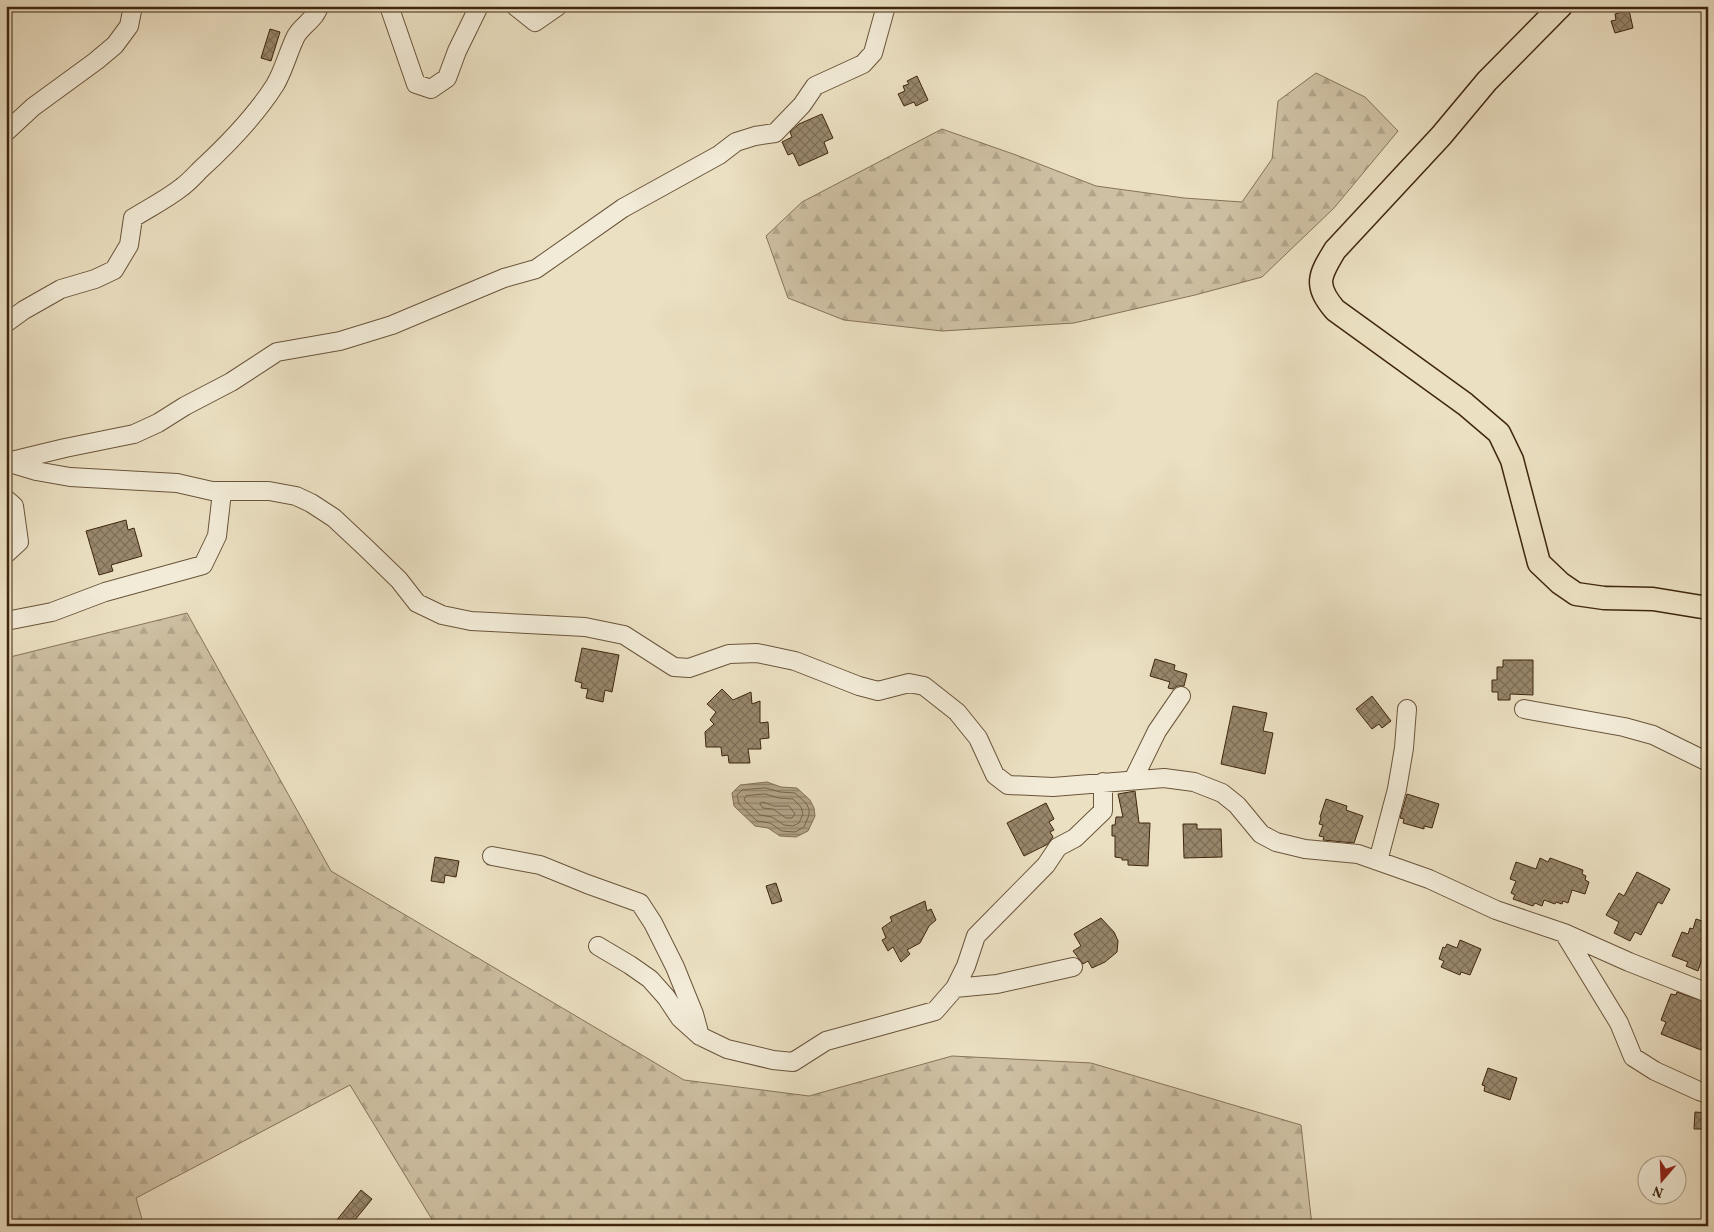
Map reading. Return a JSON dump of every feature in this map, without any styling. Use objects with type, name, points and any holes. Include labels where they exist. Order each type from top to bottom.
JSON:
[{"type":"main road","points":[[1561,6],[1487,81],[1441,136],[1335,250],[1322,271],[1321,286],[1324,297],[1335,310],[1465,404],[1499,433],[1512,460],[1539,563],[1560,583],[1576,594],[1604,598],[1653,599],[1708,608]]},
{"type":"street","points":[[6,132],[33,107],[115,45],[128,26],[133,6]]},
{"type":"street","points":[[6,323],[24,310],[61,289],[114,270],[129,245],[133,218],[182,187],[219,153],[259,108],[275,86],[298,33],[318,10],[319,6]]},
{"type":"street","points":[[389,6],[416,84],[431,89],[447,78],[479,6]]},
{"type":"street","points":[[515,6],[534,22],[558,6]]},
{"type":"street","points":[[6,462],[134,434],[158,423],[185,406],[231,382],[277,352],[340,341],[392,325],[504,278],[536,269],[623,208],[719,155],[736,142],[755,136],[775,133],[802,105],[815,86],[863,64],[873,54],[886,6]]},
{"type":"street","points":[[6,462],[70,478],[177,483],[212,491],[269,491],[296,496],[312,503],[334,518],[399,580],[417,603],[442,615],[471,621],[585,627],[624,635],[674,667],[689,668],[729,654],[757,653],[795,661],[858,686],[878,691],[909,682],[924,686],[957,712],[978,738],[995,775],[1008,785],[1053,786],[1164,778],[1194,782],[1222,793],[1237,804],[1262,834],[1276,842],[1305,849],[1358,854],[1429,879],[1496,910],[1564,933],[1629,962],[1708,993]]},
{"type":"street","points":[[6,621],[52,612],[105,592],[202,565],[217,536],[222,492]]},
{"type":"street","points":[[6,499],[14,506],[18,542],[6,554]]},
{"type":"street","points":[[1134,780],[1157,731],[1181,696]]},
{"type":"street","points":[[1378,861],[1397,789],[1404,748],[1407,709]]},
{"type":"street","points":[[1524,709],[1624,727],[1653,735],[1708,762]]},
{"type":"street","points":[[598,946],[650,979],[666,997],[680,1018],[700,1036],[727,1049],[773,1060],[793,1062],[826,1041],[935,1011],[955,988],[966,966],[976,936],[1046,865],[1058,847],[1075,838],[1103,811],[1103,782]]},
{"type":"street","points":[[492,856],[540,865],[640,903],[653,923],[675,967],[694,1014],[700,1036]]},
{"type":"street","points":[[1564,933],[1620,1023],[1633,1057],[1655,1071],[1708,1094]]},
{"type":"street","points":[[955,988],[997,984],[1073,967]]},
{"type":"green space","points":[[1316,73],[1365,97],[1398,131],[1334,208],[1262,277],[1195,295],[1074,323],[942,331],[844,320],[788,298],[766,236],[802,202],[942,129],[1096,186],[1184,198],[1242,202],[1272,159],[1278,101]]},
{"type":"green space","points":[[187,613],[331,871],[684,1080],[809,1096],[952,1056],[1091,1063],[1301,1125],[1312,1226],[436,1226],[350,1085],[136,1198],[144,1226],[6,1226],[6,658]]},
{"type":"water","points":[[767,782],[781,787],[797,788],[810,800],[815,816],[808,831],[796,837],[780,836],[768,828],[755,826],[734,806],[732,793],[740,785]]},
{"type":"building","points":[[1629,10],[1633,28],[1615,33],[1611,21],[1616,20],[1615,14]]},
{"type":"building","points":[[270,29],[280,32],[271,61],[261,58]]},
{"type":"building","points":[[917,76],[928,100],[916,106],[914,102],[904,106],[898,94],[905,91],[903,86],[909,84],[907,81]]},
{"type":"building","points":[[822,114],[833,138],[824,142],[828,153],[799,166],[793,153],[788,155],[782,142],[792,137],[790,132],[799,124]]},
{"type":"building","points":[[126,520],[128,530],[134,528],[142,556],[111,565],[113,571],[99,575],[86,531]]},
{"type":"building","points":[[582,648],[619,655],[612,692],[605,690],[603,702],[586,698],[588,689],[581,688],[582,683],[575,681]]},
{"type":"building","points":[[1155,659],[1175,665],[1174,670],[1187,674],[1184,686],[1177,686],[1173,689],[1168,688],[1170,682],[1150,676]]},
{"type":"building","points":[[1503,660],[1533,660],[1533,695],[1510,694],[1510,700],[1498,700],[1498,692],[1492,692],[1492,680],[1497,680],[1497,667],[1503,667]]},
{"type":"building","points":[[722,689],[733,700],[751,692],[752,704],[760,701],[760,723],[768,722],[769,738],[760,739],[761,749],[748,749],[750,763],[729,763],[728,755],[722,756],[721,747],[706,747],[705,732],[714,724],[710,720],[716,712],[707,704]]},
{"type":"building","points":[[1372,696],[1391,721],[1382,728],[1379,724],[1372,729],[1356,709]]},
{"type":"building","points":[[1233,706],[1267,713],[1263,731],[1273,733],[1265,774],[1221,764]]},
{"type":"building","points":[[1135,791],[1139,823],[1150,823],[1148,866],[1128,865],[1128,860],[1115,857],[1115,836],[1112,836],[1112,825],[1115,825],[1116,817],[1123,817],[1118,794]]},
{"type":"building","points":[[1407,794],[1439,804],[1432,828],[1424,826],[1424,829],[1403,823],[1404,819],[1400,818]]},
{"type":"building","points":[[1326,799],[1347,806],[1346,810],[1363,816],[1354,843],[1323,840],[1324,837],[1319,836],[1323,825],[1319,824],[1320,817]]},
{"type":"building","points":[[1046,803],[1054,819],[1049,822],[1054,830],[1050,832],[1053,837],[1048,844],[1024,856],[1007,823]]},
{"type":"building","points":[[1183,824],[1197,824],[1197,829],[1221,829],[1222,857],[1184,858]]},
{"type":"building","points":[[435,857],[459,861],[456,877],[445,875],[444,883],[431,881]]},
{"type":"building","points":[[1540,858],[1548,862],[1550,858],[1583,870],[1582,874],[1586,876],[1585,880],[1589,882],[1585,894],[1572,890],[1568,903],[1563,901],[1562,904],[1556,902],[1555,904],[1544,900],[1542,906],[1535,903],[1533,906],[1513,899],[1515,895],[1511,893],[1516,881],[1510,879],[1516,862],[1536,869]]},
{"type":"building","points":[[1637,872],[1670,889],[1662,904],[1658,902],[1641,935],[1635,932],[1630,941],[1614,933],[1619,922],[1606,915],[1619,893],[1624,896]]},
{"type":"building","points":[[776,883],[782,901],[772,904],[766,886]]},
{"type":"building","points":[[925,901],[927,911],[931,909],[936,920],[929,926],[920,943],[907,950],[910,954],[901,962],[893,947],[888,951],[882,940],[886,938],[882,928],[892,921],[890,917]]},
{"type":"building","points":[[1101,918],[1114,932],[1118,941],[1117,952],[1105,962],[1092,968],[1088,961],[1083,964],[1073,951],[1081,946],[1074,934]]},
{"type":"building","points":[[1696,919],[1708,923],[1708,961],[1702,959],[1698,971],[1686,966],[1688,962],[1672,956],[1682,932],[1688,934],[1690,928],[1693,929]]},
{"type":"building","points":[[1460,940],[1481,949],[1470,975],[1461,972],[1460,975],[1441,967],[1444,961],[1439,959],[1443,947],[1445,948],[1447,944],[1457,948]]},
{"type":"building","points":[[1677,992],[1708,1003],[1708,1034],[1701,1050],[1661,1034],[1666,1022],[1661,1020],[1671,994],[1676,995]]},
{"type":"building","points":[[1488,1068],[1517,1078],[1510,1100],[1484,1091],[1485,1086],[1482,1085]]},
{"type":"building","points":[[1695,1112],[1708,1113],[1708,1129],[1694,1129]]},
{"type":"building","points":[[361,1190],[372,1199],[350,1226],[332,1226]]}]
